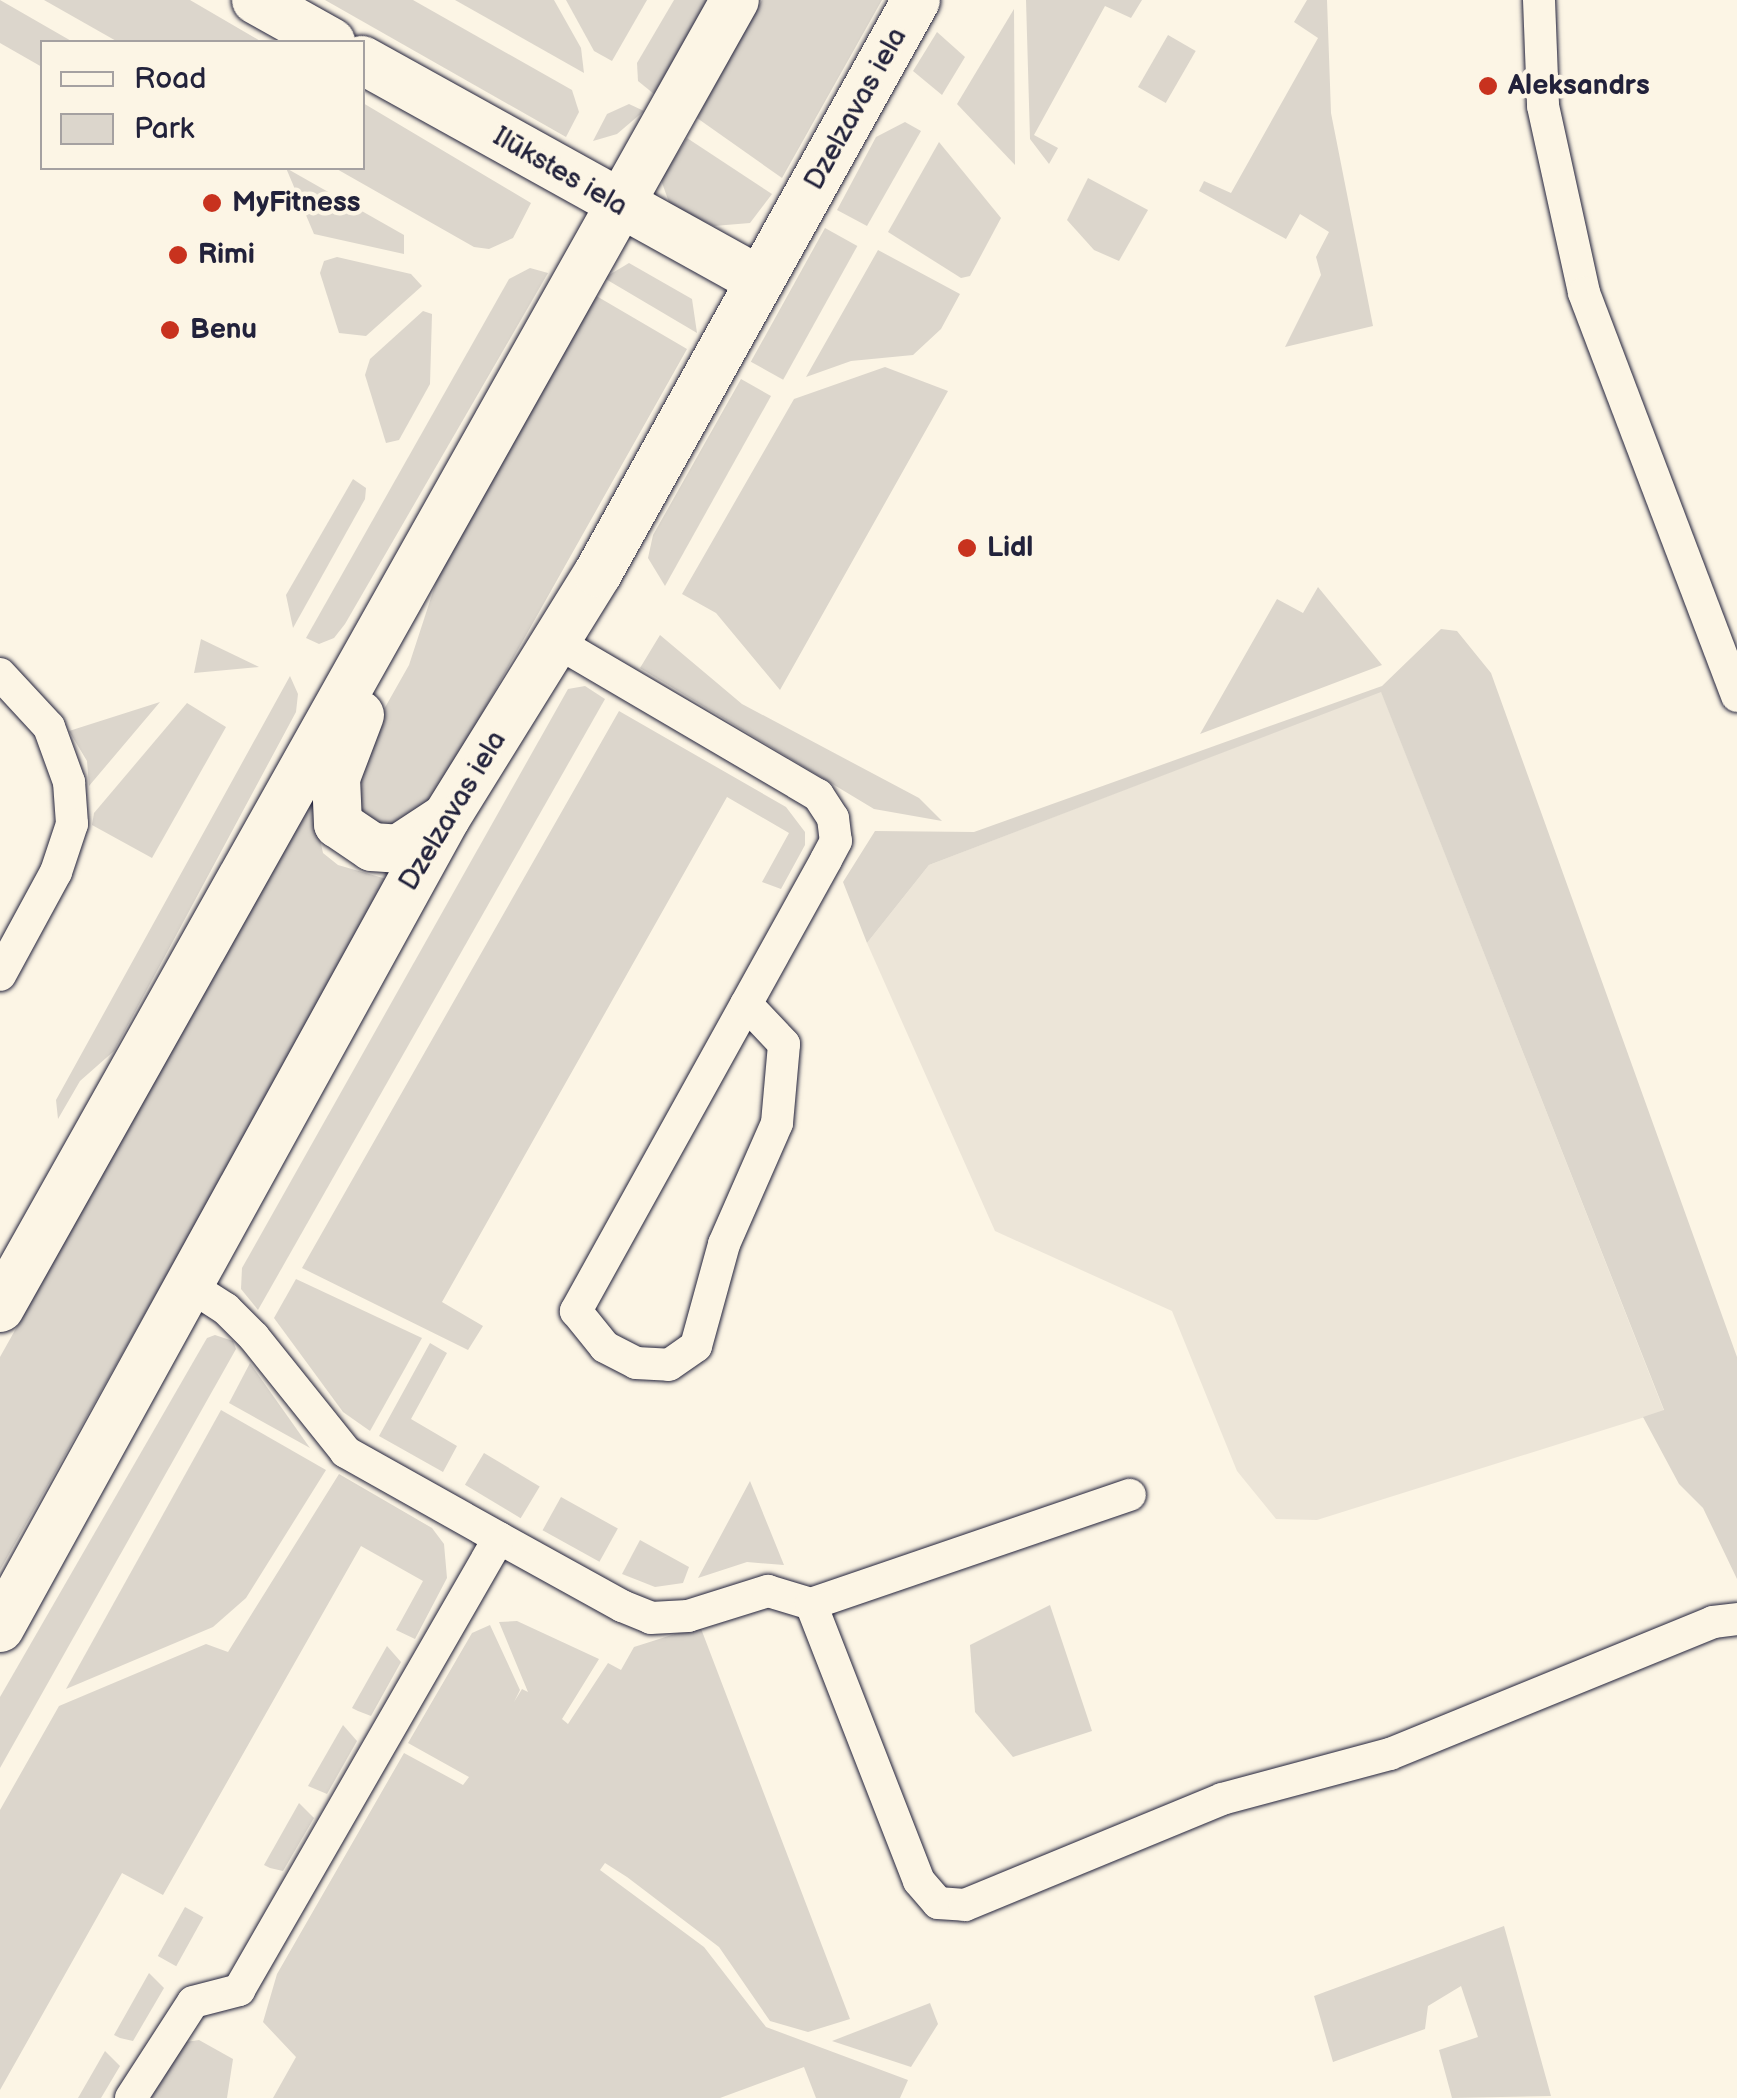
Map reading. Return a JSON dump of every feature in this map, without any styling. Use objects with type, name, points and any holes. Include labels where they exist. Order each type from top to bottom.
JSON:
[{"type":"main road","points":[[256,0],[327,40]]},
{"type":"main road","points":[[0,1308],[735,0]]},
{"type":"main road","name":"Dzelzavas iela","points":[[0,1628],[446,818],[555,641],[916,0]]},
{"type":"main road","name":"Ilūkstes iela","points":[[365,62],[760,281]]},
{"type":"main road","points":[[364,658],[364,700],[336,778],[338,824],[372,847],[398,850],[446,818]]},
{"type":"street","points":[[1539,0],[1543,106],[1584,293],[1737,696]]},
{"type":"street","points":[[555,641],[832,809],[836,841],[746,1004],[576,1312],[605,1347],[636,1363],[669,1365],[696,1346],[724,1244],[777,1123],[784,1044],[746,1004]]},
{"type":"street","points":[[0,674],[48,727],[69,782],[72,824],[56,872],[0,974]]},
{"type":"street","points":[[187,1284],[254,1337],[346,1452],[651,1618],[688,1616],[768,1591],[811,1604],[1130,1496]]},
{"type":"street","points":[[131,2098],[193,2002],[238,1990],[499,1538]]},
{"type":"street","points":[[811,1604],[919,1882],[938,1903],[965,1905],[1222,1799],[1390,1754],[1713,1622],[1737,1619]]},
{"type":"shaded area","points":[[1381,691],[1664,1411],[1317,1520],[1276,1519],[1237,1471],[1172,1311],[995,1231],[867,943],[929,865]]},
{"type":"green space","points":[[0,0],[70,40],[40,40],[40,66],[0,43]]},
{"type":"green space","points":[[44,0],[190,0],[259,40],[114,40]]},
{"type":"green space","points":[[325,0],[413,0],[572,90],[579,112],[566,137]]},
{"type":"green space","points":[[455,0],[554,0],[581,48],[584,73]]},
{"type":"green space","points":[[566,0],[647,0],[612,61],[594,51]]},
{"type":"green space","points":[[674,0],[707,0],[654,94],[638,81],[637,63]]},
{"type":"green space","points":[[762,0],[882,0],[782,178],[697,118]]},
{"type":"green space","points":[[1026,0],[1142,0],[1131,18],[1105,6],[1034,135],[1058,148],[1049,164],[1030,139]]},
{"type":"green space","points":[[1307,0],[1327,0],[1331,113],[1373,326],[1285,347],[1321,275],[1316,257],[1329,232],[1300,214],[1286,239],[1199,191],[1204,181],[1231,193],[1318,38],[1294,22]]},
{"type":"green space","points":[[1014,9],[1015,165],[957,104]]},
{"type":"green space","points":[[937,32],[965,57],[942,95],[913,71]]},
{"type":"green space","points":[[1168,35],[1196,51],[1166,103],[1138,87]]},
{"type":"green space","points":[[365,104],[531,203],[513,238],[489,249],[474,247],[339,170],[365,170]]},
{"type":"green space","points":[[629,104],[644,111],[617,134],[593,141],[607,114]]},
{"type":"green space","points":[[905,122],[921,131],[867,226],[837,210],[876,137]]},
{"type":"green space","points":[[687,138],[772,194],[750,223],[714,226],[670,205],[661,180]]},
{"type":"green space","points":[[939,142],[1001,218],[970,276],[961,278],[888,232]]},
{"type":"green space","points":[[287,170],[404,235],[404,254],[314,234]]},
{"type":"green space","points":[[1088,178],[1148,210],[1119,261],[1094,250],[1067,220]]},
{"type":"green space","points":[[825,228],[857,246],[783,380],[751,362]]},
{"type":"green space","points":[[878,250],[960,294],[941,329],[913,355],[851,361],[806,377]]},
{"type":"green space","points":[[337,257],[411,274],[422,286],[366,336],[339,333],[320,273],[324,261]]},
{"type":"green space","points":[[629,263],[692,299],[697,333],[604,278]]},
{"type":"green space","points":[[530,268],[548,273],[345,624],[334,638],[319,644],[306,638],[509,279]]},
{"type":"green space","points":[[593,294],[687,349],[425,815],[400,832],[357,820],[357,757],[409,665],[442,564]]},
{"type":"green space","points":[[423,311],[432,314],[430,384],[399,440],[386,443],[365,375],[370,359]]},
{"type":"green space","points":[[885,367],[948,391],[780,690],[716,613],[682,594],[794,399]]},
{"type":"green space","points":[[741,379],[771,396],[665,586],[648,558],[653,535]]},
{"type":"green space","points":[[353,479],[366,488],[365,499],[293,628],[286,595]]},
{"type":"green space","points":[[1318,587],[1382,665],[1200,734],[1277,599],[1303,613]]},
{"type":"green space","points":[[1441,629],[1457,631],[1491,673],[1737,1357],[1737,1579],[1703,1508],[1679,1484],[1643,1417],[1664,1410],[1381,692],[929,865],[867,943],[843,882],[875,831],[974,832],[1382,686]]},
{"type":"green space","points":[[660,635],[742,704],[919,798],[942,821],[874,809],[640,668]]},
{"type":"green space","points":[[201,639],[259,667],[194,673]]},
{"type":"green space","points":[[290,676],[298,694],[296,712],[114,1051],[80,1081],[58,1119],[56,1100]]},
{"type":"green space","points":[[585,686],[605,699],[258,1310],[241,1289],[242,1268],[568,689]]},
{"type":"green space","points":[[160,702],[89,786],[87,761],[69,731]]},
{"type":"green space","points":[[187,703],[226,727],[152,858],[92,825],[94,813]]},
{"type":"green space","points":[[619,711],[786,807],[805,832],[805,845],[781,889],[762,882],[789,833],[727,797],[442,1302],[483,1326],[468,1350],[302,1268]]},
{"type":"green space","points":[[323,780],[315,817],[323,853],[338,865],[390,880],[0,1570],[0,1357]]},
{"type":"green space","points":[[296,1279],[422,1338],[370,1431],[343,1412],[274,1318]]},
{"type":"green space","points":[[215,1335],[233,1341],[236,1349],[0,1768],[0,1697],[207,1338]]},
{"type":"green space","points":[[430,1343],[447,1353],[411,1419],[457,1446],[443,1472],[379,1436]]},
{"type":"green space","points":[[250,1363],[310,1448],[229,1403]]},
{"type":"green space","points":[[221,1410],[326,1470],[246,1598],[213,1627],[66,1689]]},
{"type":"green space","points":[[484,1453],[540,1486],[521,1518],[465,1485]]},
{"type":"green space","points":[[339,1474],[432,1528],[444,1544],[447,1578],[415,1639],[396,1630],[423,1581],[361,1546],[163,1895],[122,1873],[0,2090],[0,1810],[59,1706],[206,1644],[228,1652]]},
{"type":"green space","points":[[750,1481],[784,1565],[747,1562],[698,1578]]},
{"type":"green space","points":[[561,1497],[618,1529],[599,1562],[543,1530]]},
{"type":"green space","points":[[640,1540],[689,1567],[683,1583],[655,1587],[622,1574]]},
{"type":"green space","points":[[1050,1605],[1092,1731],[1013,1757],[975,1712],[970,1645]]},
{"type":"green space","points":[[517,1621],[599,1659],[562,1719],[568,1724],[608,1663],[621,1670],[634,1647],[700,1626],[850,2019],[808,2032],[770,2021],[719,1947],[627,1877],[605,1863],[600,1870],[704,1947],[766,2027],[908,2080],[900,2098],[816,2098],[804,2067],[720,2098],[273,2098],[296,2057],[263,2022],[277,1974],[404,1753],[463,1785],[469,1777],[408,1743],[472,1633],[490,1625],[520,1690],[514,1702],[522,1689],[528,1692],[499,1622]]},
{"type":"green space","points":[[387,1646],[401,1662],[371,1716],[352,1708]]},
{"type":"green space","points":[[343,1725],[357,1741],[327,1794],[308,1786]]},
{"type":"green space","points":[[299,1803],[314,1818],[283,1871],[264,1865]]},
{"type":"green space","points":[[185,1907],[203,1917],[176,1966],[158,1956]]},
{"type":"green space","points":[[1504,1926],[1551,2096],[1452,2098],[1439,2050],[1478,2037],[1461,1986],[1428,2006],[1425,2029],[1333,2062],[1314,1996]]},
{"type":"green space","points":[[149,1973],[164,1988],[133,2041],[114,2035]]},
{"type":"green space","points":[[930,2003],[938,2024],[911,2067],[832,2041]]},
{"type":"green space","points":[[199,2040],[233,2059],[227,2098],[151,2098],[186,2042]]},
{"type":"green space","points":[[105,2051],[120,2066],[101,2098],[78,2098]]},
{"type":"place","name":"Aleksandrs","points":[[1488,86]]},
{"type":"place","name":"MyFitness","points":[[212,203]]},
{"type":"place","name":"Rimi","points":[[178,255]]},
{"type":"place","name":"Benu","points":[[170,330]]},
{"type":"place","name":"Lidl","points":[[967,548]]}]
